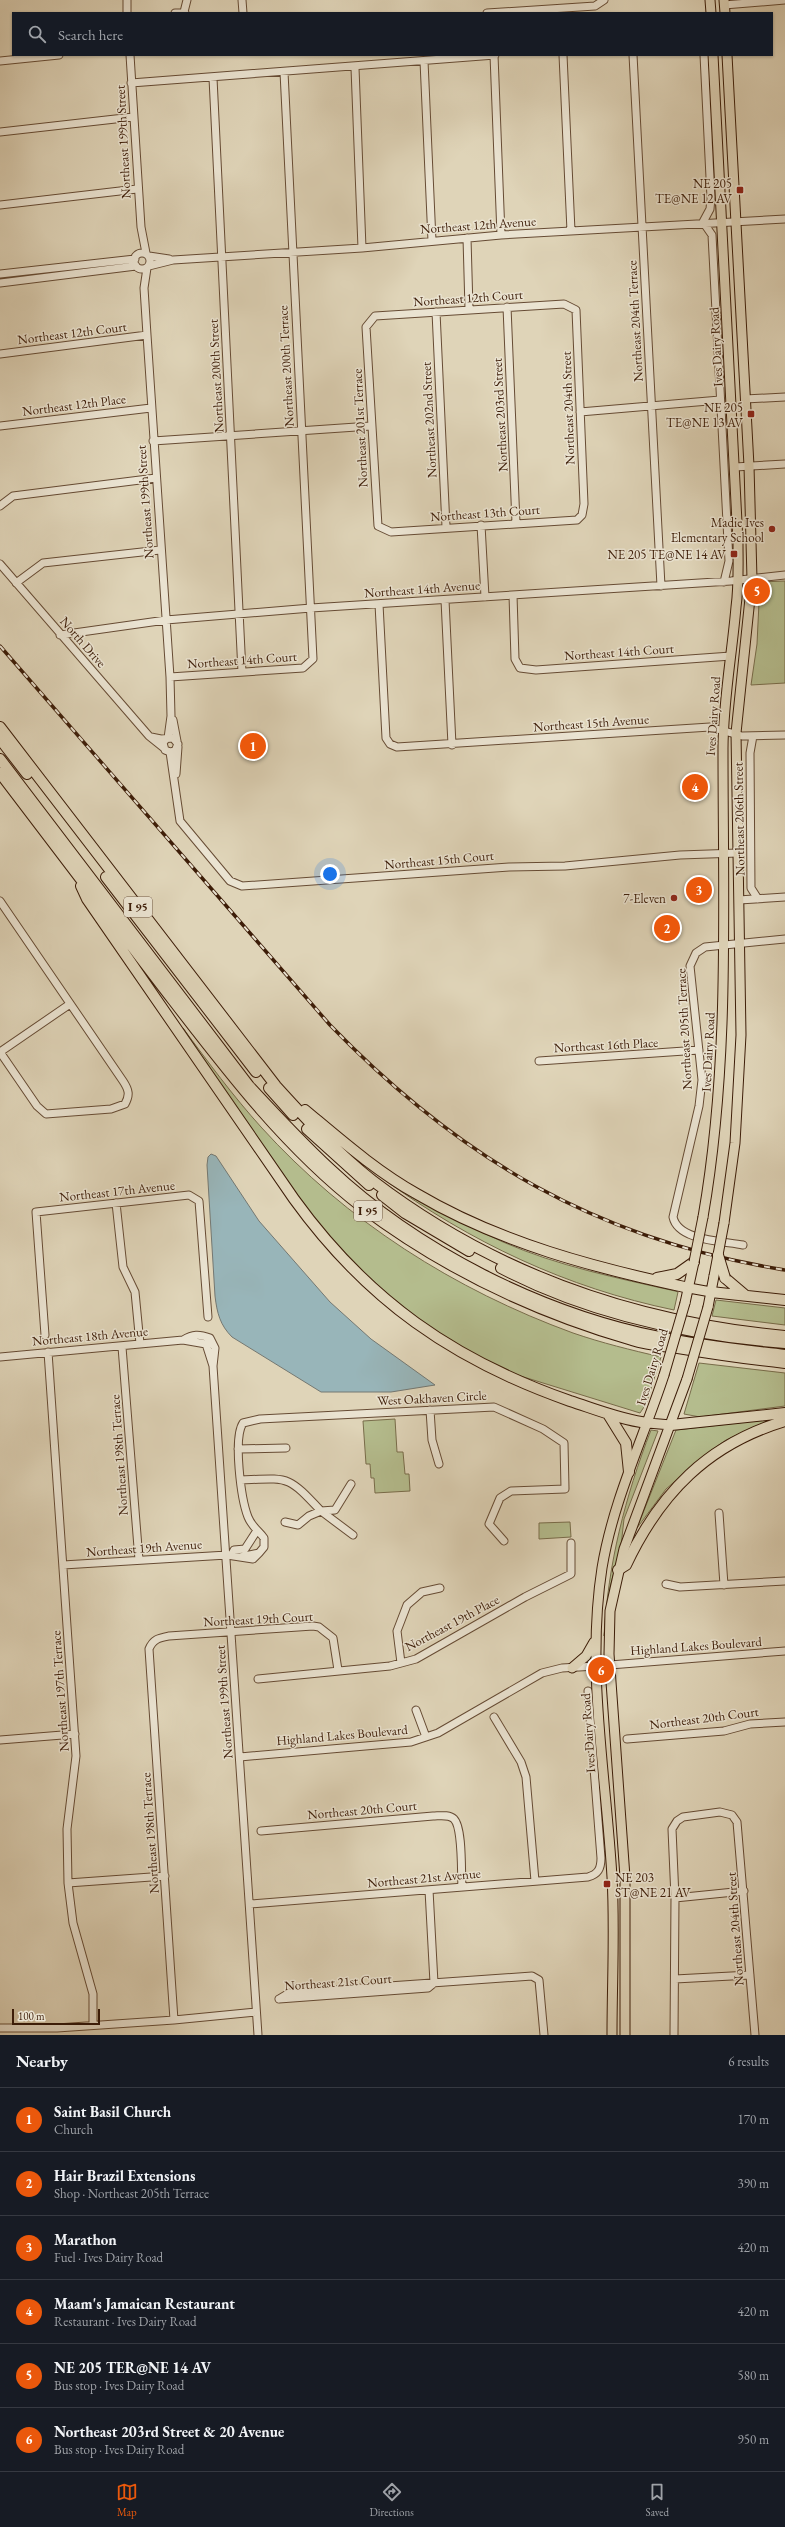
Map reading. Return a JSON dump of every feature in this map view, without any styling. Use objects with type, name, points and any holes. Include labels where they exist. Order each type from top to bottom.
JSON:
[{"type":"highway","name":"I 95","points":[[0,727],[276,1086],[321,1134],[372,1180],[432,1222],[496,1259],[559,1286],[642,1313],[742,1332],[785,1336]]},
{"type":"highway","points":[[0,739],[278,1100],[352,1172],[405,1213],[450,1241],[525,1281],[598,1309],[656,1325],[709,1335],[785,1343]]},
{"type":"highway","points":[[0,759],[249,1086],[281,1121],[329,1169],[374,1206],[443,1252],[515,1290],[581,1316],[658,1337],[723,1348],[785,1355]]},
{"type":"highway","name":"I 95","points":[[0,774],[258,1107],[304,1156],[367,1210],[421,1247],[474,1278],[537,1307],[634,1341],[724,1356],[785,1363]]},
{"type":"highway","points":[[75,871],[87,899],[294,1199],[325,1240],[355,1272],[411,1320],[475,1361],[525,1385],[608,1414],[648,1423]]},
{"type":"highway","points":[[276,1086],[371,1164],[441,1208],[492,1232],[542,1251],[598,1267],[689,1288]]},
{"type":"highway","points":[[718,1255],[725,1278],[745,1295]]},
{"type":"highway","points":[[653,1279],[672,1276],[693,1266]]},
{"type":"highway","points":[[711,1292],[785,1300]]},
{"type":"highway","points":[[671,1425],[785,1413]]},
{"type":"highway","points":[[608,1414],[626,1443],[629,1472]]},
{"type":"highway","points":[[618,1570],[626,1565],[657,1510],[693,1470],[734,1441],[753,1432],[785,1421]]},
{"type":"main road","points":[[710,0],[711,12]]},
{"type":"main road","name":"Ives Dairy Road","points":[[612,2035],[612,1878],[595,1641],[599,1586],[614,1512],[648,1423],[664,1375],[689,1288],[703,1218],[719,1091],[724,944],[724,731],[738,581],[735,467],[713,56]]},
{"type":"main road","name":"Ives Dairy Road","points":[[625,2035],[625,1877],[610,1665],[610,1611],[624,1548],[671,1425],[687,1379],[708,1307],[724,1223],[737,1113],[741,1036],[736,733],[752,579],[749,466],[727,56]]},
{"type":"main road","points":[[689,1288],[711,1292]]},
{"type":"main road","points":[[648,1423],[671,1425]]},
{"type":"main road","points":[[572,1668],[586,1656],[595,1641]]},
{"type":"main road","points":[[596,1666],[610,1665]]},
{"type":"street","points":[[126,0],[127,12]]},
{"type":"street","points":[[184,12],[187,0]]},
{"type":"street","points":[[242,0],[243,12]]},
{"type":"street","points":[[562,0],[562,8]]},
{"type":"street","points":[[502,12],[562,8],[570,4],[595,6],[604,0]]},
{"type":"street","points":[[725,6],[785,0]]},
{"type":"street","points":[[0,61],[49,56]]},
{"type":"street","name":"Northeast 199th Street","points":[[130,56],[142,255],[148,267],[144,288]]},
{"type":"street","points":[[132,84],[355,68],[482,56]]},
{"type":"street","points":[[494,56],[501,235]]},
{"type":"street","points":[[563,56],[570,231]]},
{"type":"street","name":"Northeast 204th Terrace","points":[[633,56],[661,586]]},
{"type":"street","points":[[704,56],[712,198],[710,209],[703,222],[712,235],[730,561],[724,582]]},
{"type":"street","points":[[424,61],[432,241]]},
{"type":"street","points":[[355,68],[362,248]]},
{"type":"street","name":"Northeast 200th Terrace","points":[[284,72],[313,659]]},
{"type":"street","name":"Northeast 200th Street","points":[[213,78],[242,672]]},
{"type":"street","points":[[0,132],[133,117]]},
{"type":"street","points":[[0,205],[137,189]]},
{"type":"street","name":"Northeast 12th Avenue","points":[[138,267],[148,267],[173,260],[293,251],[362,248],[501,235],[736,220],[785,219]]},
{"type":"street","points":[[467,238],[469,309]]},
{"type":"street","name":"Northeast 199th Street","points":[[142,255],[138,267],[144,288],[160,550],[170,677],[171,716],[167,738],[167,750],[175,782],[178,811]]},
{"type":"street","name":"Northeast 12th Avenue","points":[[0,274],[142,255],[173,260]]},
{"type":"street","points":[[0,283],[138,267]]},
{"type":"street","name":"Northeast 12th Court","points":[[366,327],[375,316],[564,304],[576,310]]},
{"type":"street","name":"Northeast 203rd Street","points":[[507,307],[516,523]]},
{"type":"street","name":"Northeast 204th Street","points":[[576,310],[584,504]]},
{"type":"street","name":"Northeast 202nd Street","points":[[436,312],[446,528]]},
{"type":"street","name":"Northeast 201st Terrace","points":[[366,327],[378,526]]},
{"type":"street","name":"Northeast 12th Court","points":[[0,354],[147,335]]},
{"type":"street","points":[[745,399],[785,397]]},
{"type":"street","points":[[580,412],[720,400]]},
{"type":"street","name":"Northeast 12th Place","points":[[0,426],[151,408]]},
{"type":"street","points":[[153,441],[371,426]]},
{"type":"street","points":[[735,467],[785,464]]},
{"type":"street","points":[[0,506],[12,496],[156,478]]},
{"type":"street","name":"Northeast 13th Court","points":[[378,526],[391,532],[577,520],[582,515],[584,504]]},
{"type":"street","points":[[481,525],[485,597]]},
{"type":"street","points":[[16,583],[43,563],[160,550]]},
{"type":"street","name":"North Drive","points":[[0,564],[149,736],[167,750]]},
{"type":"street","name":"Northeast 14th Avenue","points":[[60,635],[166,620],[311,608],[724,582],[785,575]]},
{"type":"street","name":"Northeast 14th Court","points":[[513,595],[515,659],[520,668],[536,670],[731,656]]},
{"type":"street","points":[[446,600],[452,745]]},
{"type":"street","name":"Northeast 15th Avenue","points":[[379,604],[386,738],[390,744],[397,747],[452,745],[710,727],[753,736],[785,735]]},
{"type":"street","name":"Northeast 14th Court","points":[[170,677],[303,668],[313,659]]},
{"type":"street","name":"Northeast 199th Street","points":[[171,716],[178,744],[175,782]]},
{"type":"street","points":[[149,736],[173,738],[178,744],[175,751],[167,750]]},
{"type":"street","name":"Northeast 206th Street","points":[[753,736],[750,753],[751,888],[758,899]]},
{"type":"street","name":"Northeast 15th Court","points":[[178,811],[188,831],[230,881],[242,886],[509,867],[565,866],[680,855],[738,853]]},
{"type":"street","points":[[739,900],[785,897]]},
{"type":"street","points":[[0,901],[128,1089],[129,1096],[125,1104],[111,1109],[46,1114],[37,1106],[0,1052],[70,1004]]},
{"type":"street","name":"Northeast 205th Terrace","points":[[743,1245],[697,1236],[681,1231],[674,1223],[673,1217],[698,1106],[702,1080],[690,966],[696,953],[705,947],[785,938]]},
{"type":"street","name":"Northeast 16th Place","points":[[539,1061],[699,1050]]},
{"type":"street","name":"Northeast 17th Avenue","points":[[45,1334],[36,1212],[190,1195],[199,1201],[208,1317]]},
{"type":"street","points":[[116,1203],[124,1267],[135,1292],[140,1344]]},
{"type":"street","name":"Northeast 18th Avenue","points":[[0,1357],[122,1347],[183,1340],[206,1344],[213,1366]]},
{"type":"street","name":"Northeast 198th Terrace","points":[[122,1347],[139,1560]]},
{"type":"street","name":"Northeast 197th Terrace","points":[[48,1352],[76,1756],[67,1829],[68,1883],[73,1924],[89,1974],[93,1994],[93,2024]]},
{"type":"street","name":"Northeast 199th Street","points":[[213,1366],[233,1555],[232,1631],[258,2035]]},
{"type":"street","name":"West Oakhaven Circle","points":[[233,1555],[259,1553],[264,1547],[264,1538],[256,1532],[245,1506],[238,1449],[238,1430],[242,1423],[260,1419],[430,1410],[494,1407],[543,1429],[564,1443],[565,1489],[512,1491],[500,1498],[489,1524],[504,1541]]},
{"type":"street","points":[[430,1410],[432,1440],[439,1464]]},
{"type":"street","points":[[238,1449],[286,1448]]},
{"type":"street","points":[[241,1480],[283,1478],[296,1486],[321,1511],[353,1536]]},
{"type":"street","points":[[285,1522],[298,1525],[309,1516],[321,1511],[335,1510],[352,1484]]},
{"type":"street","points":[[718,1513],[724,1585]]},
{"type":"street","points":[[233,1555],[234,1550],[245,1549],[256,1532]]},
{"type":"street","name":"Northeast 19th Place","points":[[258,1679],[390,1666],[416,1659],[512,1604],[571,1574],[571,1543]]},
{"type":"street","name":"Northeast 19th Avenue","points":[[63,1565],[233,1555]]},
{"type":"street","points":[[666,1584],[680,1587],[785,1581]]},
{"type":"street","points":[[401,1663],[397,1631],[407,1605],[422,1592],[440,1588]]},
{"type":"street","name":"Northeast 19th Court","points":[[151,1644],[155,1639],[169,1636],[313,1626],[319,1627],[333,1638],[338,1670]]},
{"type":"street","name":"Northeast 198th Terrace","points":[[151,1644],[149,1649],[174,2020]]},
{"type":"street","name":"Highland Lakes Boulevard","points":[[610,1665],[785,1651]]},
{"type":"street","name":"Highland Lakes Boulevard","points":[[240,1756],[411,1742],[426,1737],[456,1723],[522,1683],[552,1670],[596,1666]]},
{"type":"street","name":"Northeast 21st Avenue","points":[[250,1904],[588,1877],[598,1871],[601,1858],[588,1691]]},
{"type":"street","points":[[416,1710],[426,1737]]},
{"type":"street","points":[[494,1717],[521,1762],[526,1778],[535,1882]]},
{"type":"street","name":"Northeast 20th Court","points":[[626,1739],[724,1731],[750,1724],[785,1722]]},
{"type":"street","points":[[0,1740],[75,1734]]},
{"type":"street","name":"Northeast 204th Street","points":[[675,1898],[672,1829],[677,1820],[683,1817],[720,1812],[732,1815],[738,1822],[755,2035]]},
{"type":"street","name":"Northeast 20th Court","points":[[261,1831],[433,1816],[451,1818],[458,1829],[462,1887]]},
{"type":"street","points":[[68,1883],[165,1876]]},
{"type":"street","points":[[429,1890],[434,1983]]},
{"type":"street","points":[[674,2035],[675,1898],[744,1891]]},
{"type":"street","points":[[675,1979],[750,1974]]},
{"type":"street","name":"Northeast 21st Court","points":[[434,1983],[428,1988],[278,1999],[289,1993],[532,1976],[539,1980],[544,2035]]},
{"type":"street","points":[[0,2028],[57,2028],[93,2024],[174,2020],[256,2012]]},
{"type":"green space","points":[[785,581],[785,683],[751,685],[757,644],[760,582]]},
{"type":"green space","points":[[183,1028],[211,1066],[261,1127],[294,1161],[329,1193],[366,1222],[405,1249],[445,1274],[486,1296],[529,1316],[584,1337],[661,1357],[646,1404],[640,1413],[514,1374],[469,1354],[386,1297],[317,1227]]},
{"type":"green space","points":[[384,1176],[473,1227],[503,1242],[566,1265],[678,1292],[674,1310],[634,1301],[596,1289],[521,1260],[450,1223],[382,1178]]},
{"type":"green space","points":[[716,1300],[785,1308],[785,1325],[712,1316]]},
{"type":"green space","points":[[699,1363],[785,1373],[785,1406],[700,1417],[684,1414]]},
{"type":"green space","points":[[395,1419],[397,1452],[403,1452],[405,1474],[409,1474],[410,1491],[375,1493],[374,1478],[371,1478],[370,1464],[366,1464],[363,1421]]},
{"type":"green space","points":[[772,1419],[726,1440],[709,1452],[666,1489],[637,1528],[676,1430]]},
{"type":"green space","points":[[651,1430],[658,1431],[624,1519],[621,1546],[610,1587],[604,1636],[609,1583],[619,1531],[633,1480]]},
{"type":"green space","points":[[570,1522],[571,1537],[539,1539],[539,1523]]},
{"type":"water","points":[[211,1154],[216,1156],[259,1221],[330,1302],[371,1339],[435,1385],[391,1392],[321,1392],[232,1337],[220,1318],[215,1296],[207,1165],[208,1157]]},
{"type":"railway","points":[[0,646],[330,1025],[379,1073],[430,1116],[482,1153],[536,1186],[593,1215],[653,1238],[717,1256],[785,1270]]},
{"type":"place","name":"NE 205 TE@NE 12 AV","points":[[740,190]]},
{"type":"place","name":"NE 205 TE@NE 13 AV","points":[[751,414]]},
{"type":"place","name":"Madie Ives Elementary School","points":[[772,529]]},
{"type":"place","name":"NE 205 TE@NE 14 AV","points":[[734,554]]},
{"type":"place","name":"NE 205 TER@NE 14 AV","points":[[757,591]]},
{"type":"place","name":"Saint Basil Church","points":[[253,746]]},
{"type":"place","name":"Maam's Jamaican Restaurant","points":[[695,787]]},
{"type":"place","name":"Marathon","points":[[699,890]]},
{"type":"place","name":"7-Eleven","points":[[674,898]]},
{"type":"place","name":"Hair Brazil Extensions","points":[[667,928]]},
{"type":"place","name":"Northeast 203rd Street & 20 Avenue","points":[[601,1670]]},
{"type":"place","name":"NE 203 ST@NE 21 AV","points":[[607,1884]]}]
